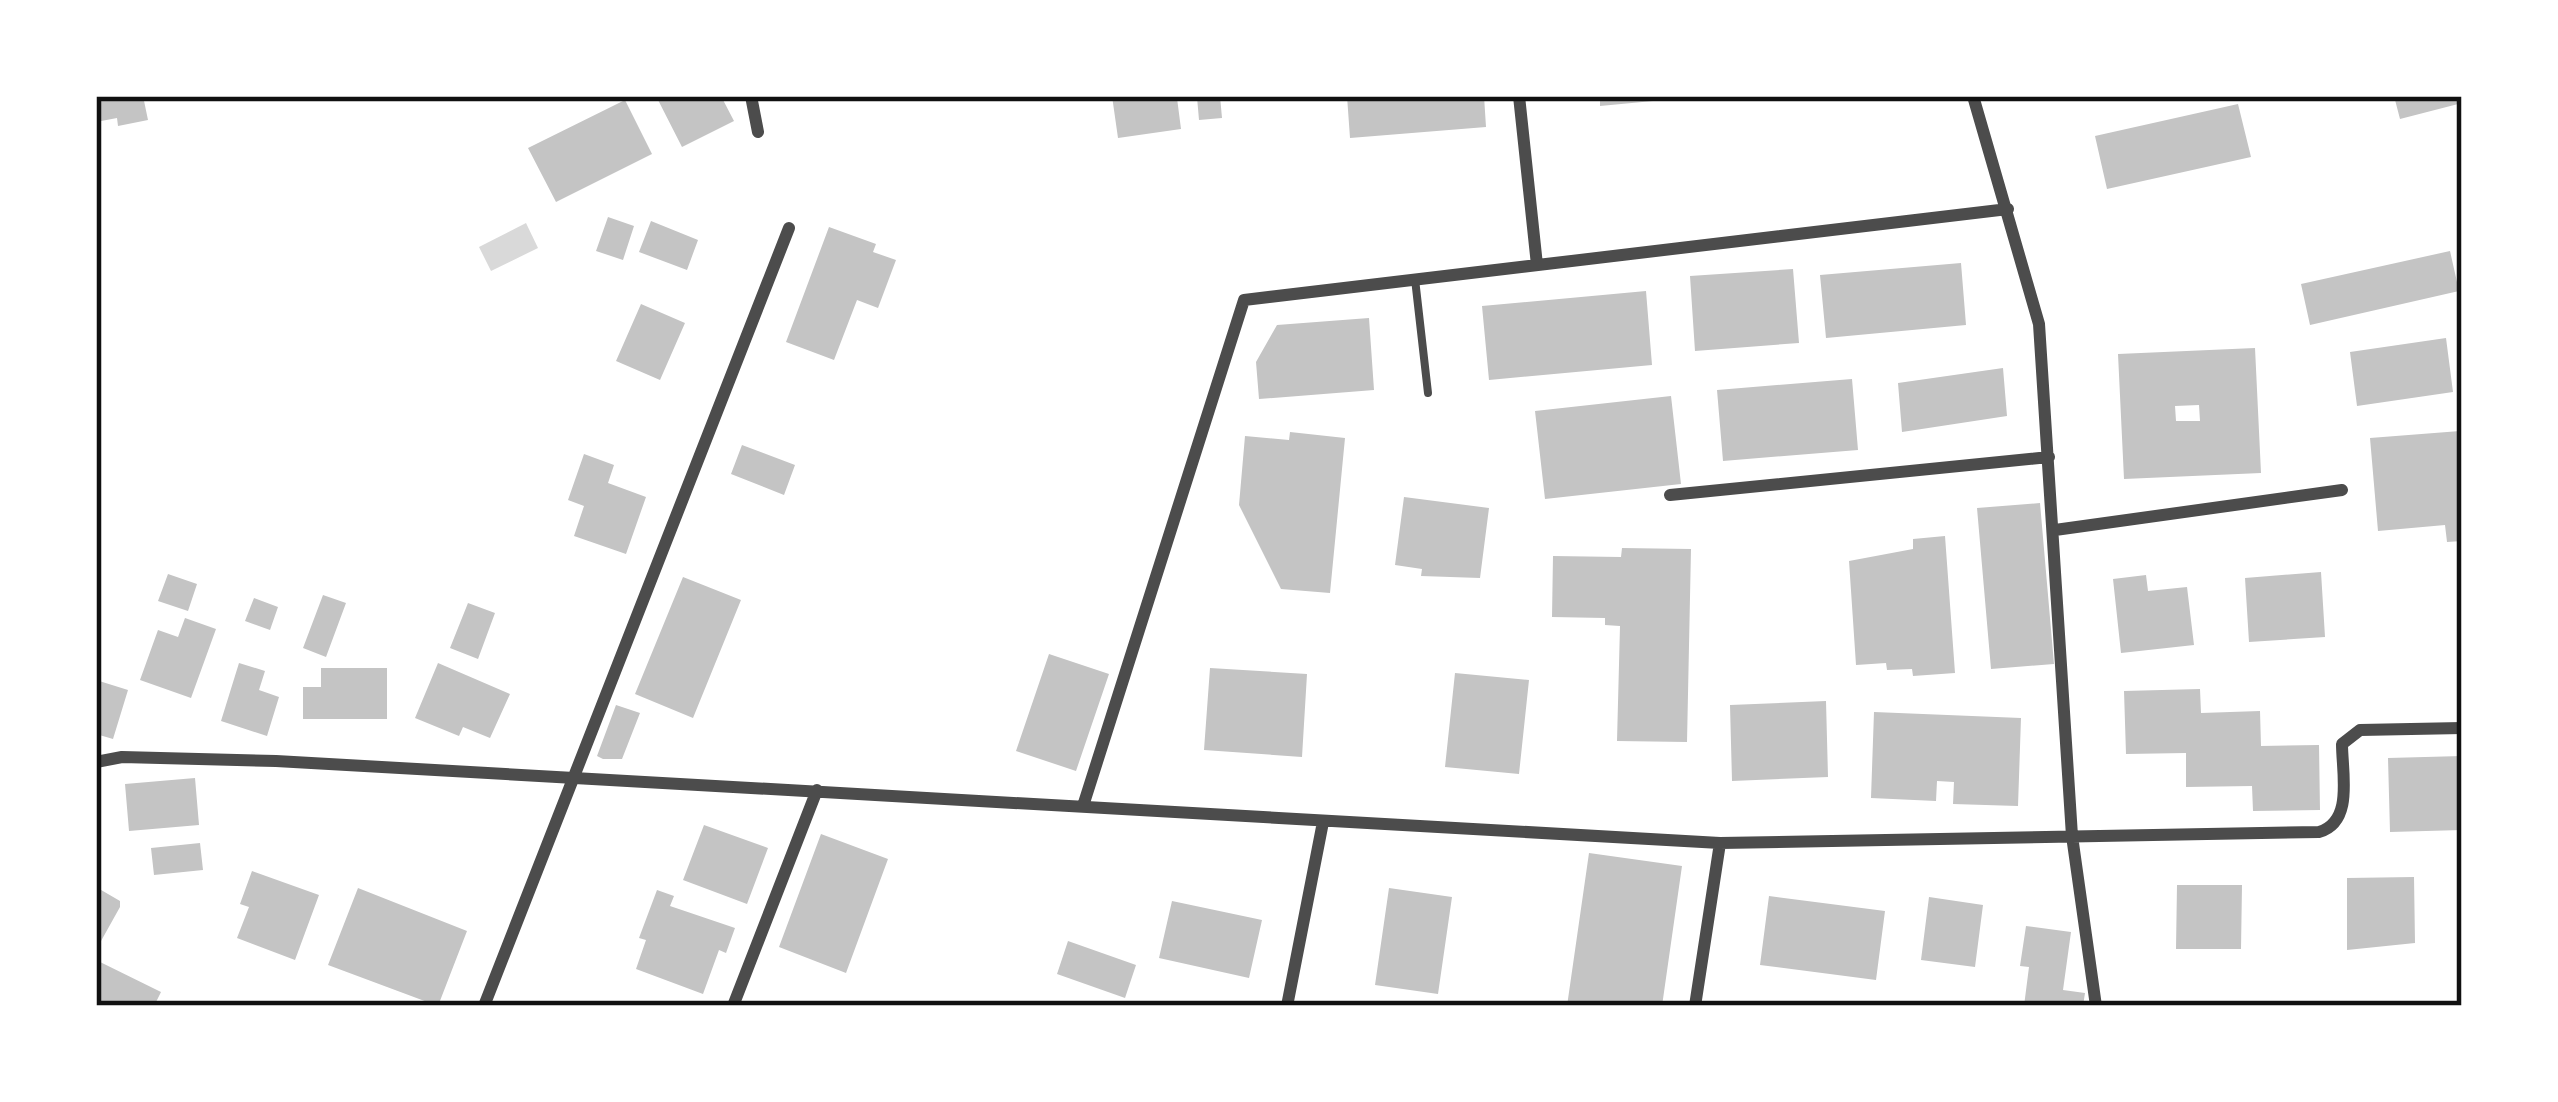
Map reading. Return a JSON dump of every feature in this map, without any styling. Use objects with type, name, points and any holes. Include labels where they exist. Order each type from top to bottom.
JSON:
[{"type":"street","points":[[751,96],[758,132]]},
{"type":"street","points":[[1519,96],[1537,265]]},
{"type":"street","points":[[1973,96],[2036,308],[2055,530],[2072,836],[2096,1006]]},
{"type":"street","points":[[1083,806],[1244,300],[2008,209]]},
{"type":"street","points":[[484,1006],[789,228]]},
{"type":"street","points":[[1670,495],[2050,457]]},
{"type":"street","points":[[2055,530],[2342,490]]},
{"type":"street","points":[[96,762],[122,757],[276,760],[1720,843],[2328,830],[2342,810],[2342,744],[2348,735],[2360,730],[2462,728]]},
{"type":"street","points":[[733,1006],[817,790]]},
{"type":"street","points":[[1287,1006],[1323,822]]},
{"type":"street","points":[[1695,1006],[1720,843]]},
{"type":"lane","points":[[1415,279],[1427,393]]},
{"type":"shaded area","points":[[526,223],[538,248],[491,271],[479,247]]},
{"type":"building","points":[[96,96],[143,96],[148,120],[118,126],[117,118],[96,122]]},
{"type":"building","points":[[656,96],[721,96],[734,121],[682,147]]},
{"type":"building","points":[[1112,96],[1177,98],[1181,129],[1118,138]]},
{"type":"building","points":[[1220,96],[1222,118],[1199,120],[1197,97]]},
{"type":"building","points":[[1347,96],[1484,96],[1486,127],[1350,138]]},
{"type":"building","points":[[1600,96],[1674,96],[1674,99],[1600,106]]},
{"type":"building","points":[[2394,96],[2462,96],[2462,103],[2400,119]]},
{"type":"building","points":[[625,100],[652,154],[556,202],[528,148]]},
{"type":"building","points":[[2238,104],[2251,157],[2107,189],[2095,136]]},
{"type":"building","points":[[608,217],[634,226],[623,260],[596,251]]},
{"type":"building","points":[[651,221],[698,240],[687,270],[639,252]]},
{"type":"building","points":[[829,227],[876,244],[873,252],[896,260],[878,308],[857,300],[834,360],[786,342]]},
{"type":"building","points":[[2450,251],[2459,291],[2310,325],[2301,284]]},
{"type":"building","points":[[1961,263],[1966,325],[1826,338],[1820,275]]},
{"type":"building","points":[[1793,269],[1799,343],[1695,351],[1690,276]]},
{"type":"building","points":[[1646,291],[1652,365],[1489,380],[1482,306]]},
{"type":"building","points":[[641,304],[685,323],[660,380],[616,361]]},
{"type":"building","points":[[1369,318],[1374,390],[1259,399],[1256,362],[1277,325]]},
{"type":"building","points":[[2446,338],[2453,392],[2357,406],[2350,352]]},
{"type":"building","points":[[2255,348],[2261,473],[2124,479],[2118,354]],"holes":[[[2199,405],[2200,421],[2176,421],[2175,406]]]},
{"type":"building","points":[[2003,368],[2007,416],[1902,432],[1898,383]]},
{"type":"building","points":[[1852,379],[1858,450],[1723,461],[1717,390]]},
{"type":"building","points":[[1671,396],[1681,484],[1545,499],[1535,411]]},
{"type":"building","points":[[2460,431],[2462,541],[2447,542],[2445,525],[2378,531],[2370,438]]},
{"type":"building","points":[[1290,432],[1345,438],[1330,593],[1281,589],[1239,505],[1245,436],[1289,440]]},
{"type":"building","points":[[742,445],[795,465],[784,495],[731,474]]},
{"type":"building","points":[[584,454],[614,465],[608,483],[646,497],[626,554],[574,536],[584,506],[568,500]]},
{"type":"building","points":[[1404,497],[1489,508],[1480,578],[1421,576],[1422,569],[1395,565]]},
{"type":"building","points":[[2040,503],[2054,664],[1991,669],[1977,508]]},
{"type":"building","points":[[1945,536],[1955,673],[1913,676],[1912,669],[1887,670],[1886,663],[1856,665],[1849,561],[1913,549],[1913,539]]},
{"type":"building","points":[[1622,548],[1691,549],[1687,742],[1617,741],[1620,626],[1605,625],[1605,618],[1552,617],[1553,556],[1621,557]]},
{"type":"building","points":[[2321,572],[2325,637],[2249,642],[2245,578]]},
{"type":"building","points":[[168,574],[197,584],[188,611],[158,601]]},
{"type":"building","points":[[2146,575],[2148,591],[2187,587],[2194,645],[2121,653],[2113,579]]},
{"type":"building","points":[[683,577],[741,600],[693,718],[635,694]]},
{"type":"building","points":[[323,595],[346,603],[326,657],[303,648]]},
{"type":"building","points":[[254,598],[278,607],[270,630],[245,621]]},
{"type":"building","points":[[468,603],[495,613],[478,659],[450,648]]},
{"type":"building","points":[[185,618],[216,629],[191,698],[140,680],[158,630],[178,637]]},
{"type":"building","points":[[1049,654],[1109,674],[1076,771],[1016,751]]},
{"type":"building","points":[[239,663],[265,671],[259,690],[279,697],[267,736],[221,721]]},
{"type":"building","points":[[438,663],[510,694],[490,738],[463,727],[459,736],[415,718]]},
{"type":"building","points":[[321,668],[387,668],[387,719],[303,719],[303,687],[321,687]]},
{"type":"building","points":[[1210,668],[1307,674],[1302,757],[1204,750]]},
{"type":"building","points":[[1455,673],[1529,680],[1519,774],[1445,767]]},
{"type":"building","points":[[96,680],[128,690],[113,739],[96,734]]},
{"type":"building","points":[[2200,689],[2201,713],[2260,711],[2261,746],[2319,745],[2320,810],[2253,811],[2252,786],[2186,787],[2186,753],[2126,754],[2124,691]]},
{"type":"building","points":[[1826,701],[1828,777],[1732,781],[1730,705]]},
{"type":"building","points":[[616,705],[640,713],[622,759],[603,759],[597,756]]},
{"type":"building","points":[[1874,712],[2021,718],[2018,806],[1953,804],[1954,782],[1937,781],[1936,801],[1871,798]]},
{"type":"building","points":[[2462,756],[2462,830],[2390,832],[2388,758]]},
{"type":"building","points":[[195,778],[199,825],[129,831],[125,784]]},
{"type":"building","points":[[704,825],[768,848],[747,904],[683,880]]},
{"type":"building","points":[[821,834],[888,859],[846,973],[779,947]]},
{"type":"building","points":[[200,843],[203,870],[154,875],[151,848]]},
{"type":"building","points":[[1589,853],[1682,866],[1662,1006],[1567,1006]]},
{"type":"building","points":[[252,871],[319,895],[295,960],[237,938],[249,907],[240,904]]},
{"type":"building","points":[[2414,877],[2415,943],[2347,950],[2347,878]]},
{"type":"building","points":[[2177,885],[2242,885],[2241,949],[2176,949]]},
{"type":"building","points":[[96,887],[120,901],[120,907],[96,950]]},
{"type":"building","points":[[358,888],[467,931],[438,1006],[328,965]]},
{"type":"building","points":[[1389,888],[1452,897],[1438,994],[1375,985]]},
{"type":"building","points":[[657,890],[674,896],[670,906],[735,928],[726,953],[719,950],[703,994],[636,969],[646,940],[639,938]]},
{"type":"building","points":[[1769,896],[1885,911],[1876,980],[1760,965]]},
{"type":"building","points":[[1929,897],[1983,905],[1975,967],[1921,960]]},
{"type":"building","points":[[1172,901],[1262,920],[1249,978],[1159,958]]},
{"type":"building","points":[[2026,926],[2071,932],[2063,990],[2085,993],[2083,1006],[2024,1006],[2029,967],[2020,966]]},
{"type":"building","points":[[1068,941],[1136,965],[1125,998],[1057,974]]},
{"type":"building","points":[[96,960],[161,992],[154,1006],[96,1006]]}]
